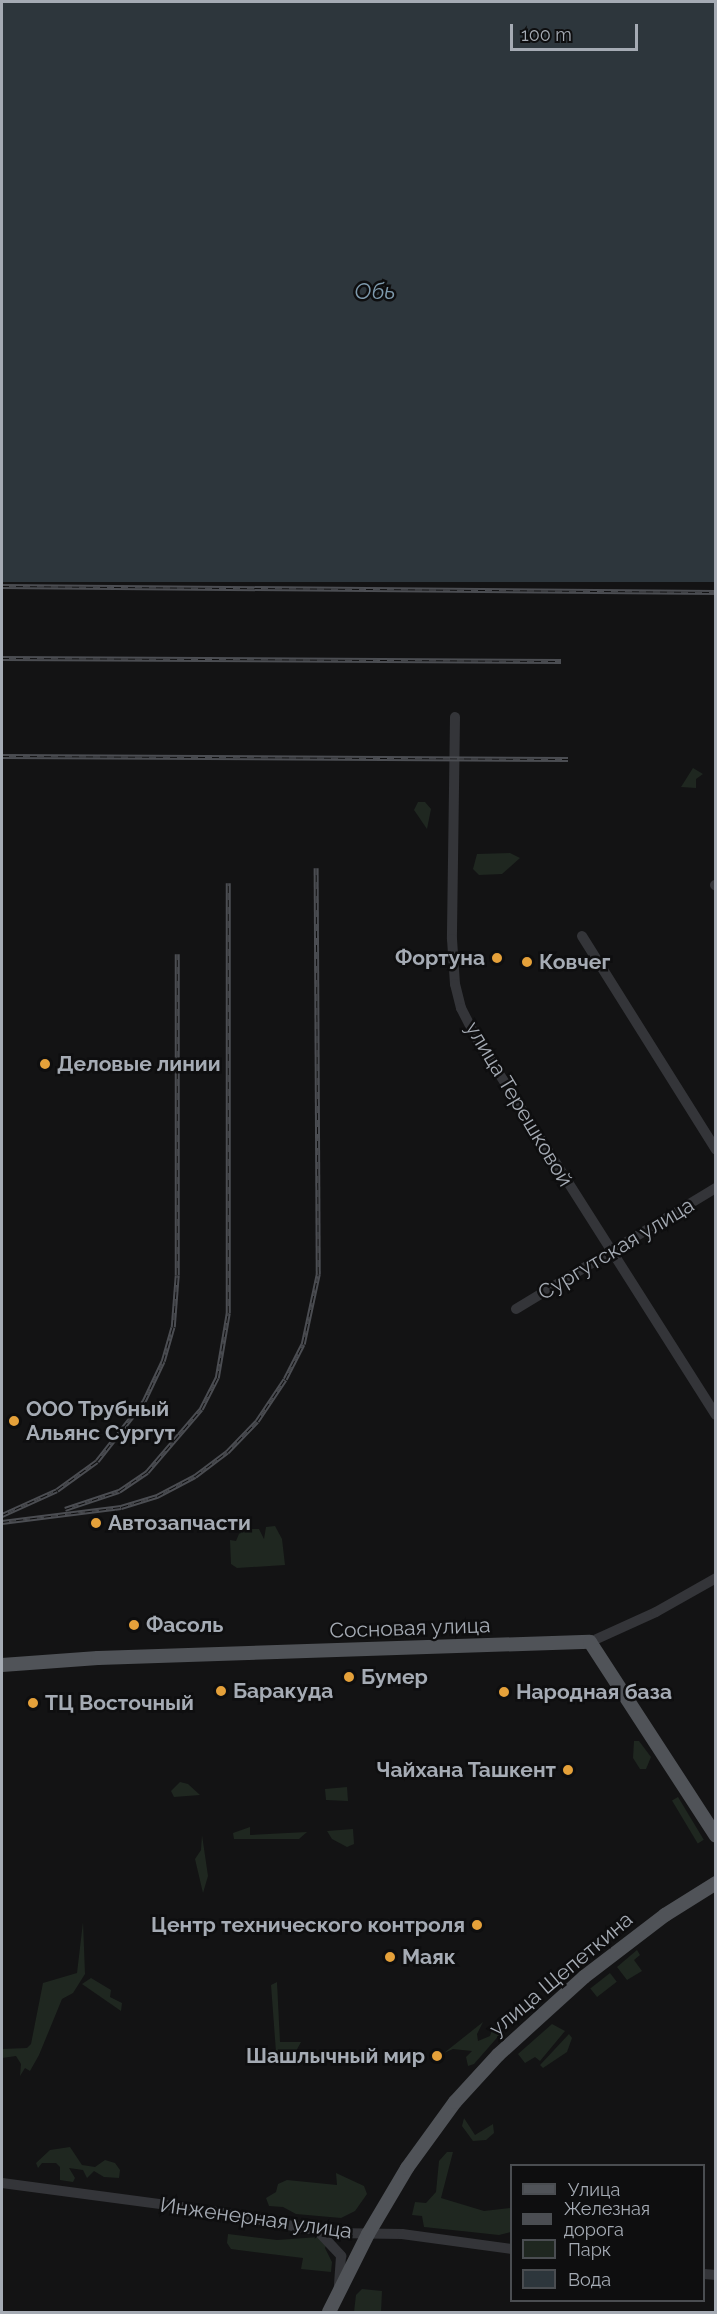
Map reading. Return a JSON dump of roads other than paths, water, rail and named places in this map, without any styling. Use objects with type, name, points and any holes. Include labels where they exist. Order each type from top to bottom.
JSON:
[{"type":"main road","name":"Сосновая улица","points":[[2,1665],[108,1657],[590,1642]]},
{"type":"main road","points":[[590,1642],[716,1836]]},
{"type":"main road","name":"улица Щепеткина","points":[[329,2313],[368,2234],[423,2144],[504,2048],[584,1977],[664,1915],[716,1883]]},
{"type":"street","name":"улица Терешковой","points":[[455,717],[452,939],[455,984],[461,1008],[611,1252],[716,1415]]},
{"type":"street","points":[[582,936],[716,1150]]},
{"type":"street","name":"Сургутская улица","points":[[516,1309],[716,1188]]},
{"type":"street","points":[[590,1642],[656,1612],[716,1578]]},
{"type":"street","name":"Инженерная улица","points":[[2,2183],[211,2211],[316,2230],[402,2234],[510,2249]]},
{"type":"street","points":[[316,2230],[341,2256],[339,2290]]},
{"type":"water","name":"Обь","points":[[2,2],[715,2],[715,582],[2,582]]},
{"type":"railway","points":[[2,586],[716,592]]},
{"type":"railway","points":[[2,658],[561,661]]},
{"type":"railway","points":[[2,756],[568,759]]},
{"type":"railway","points":[[2,1522],[121,1507],[157,1496],[195,1476],[227,1452],[257,1421],[285,1379],[303,1344],[318,1274],[316,868]]},
{"type":"railway","points":[[65,1509],[119,1491],[147,1472],[201,1409],[217,1378],[228,1313],[228,883]]},
{"type":"railway","points":[[2,1515],[57,1490],[97,1461],[144,1401],[163,1361],[173,1327],[177,1275],[177,954]]},
{"type":"place","name":"Фортуна","points":[[497,958]]},
{"type":"place","name":"Ковчег","points":[[527,962]]},
{"type":"place","name":"Деловые линии","points":[[45,1064]]},
{"type":"place","name":"ООО Трубный Альянс Сургут","points":[[14,1421]]},
{"type":"place","name":"Автозапчасти","points":[[96,1523]]},
{"type":"place","name":"Фасоль","points":[[134,1625]]},
{"type":"place","name":"Бумер","points":[[349,1677]]},
{"type":"place","name":"Баракуда","points":[[221,1691]]},
{"type":"place","name":"Народная база","points":[[504,1692]]},
{"type":"place","name":"ТЦ Восточный","points":[[33,1703]]},
{"type":"place","name":"Чайхана Ташкент","points":[[568,1770]]},
{"type":"place","name":"Центр технического контроля","points":[[477,1925]]},
{"type":"place","name":"Маяк","points":[[390,1957]]},
{"type":"place","name":"Шашлычный мир","points":[[437,2056]]}]
